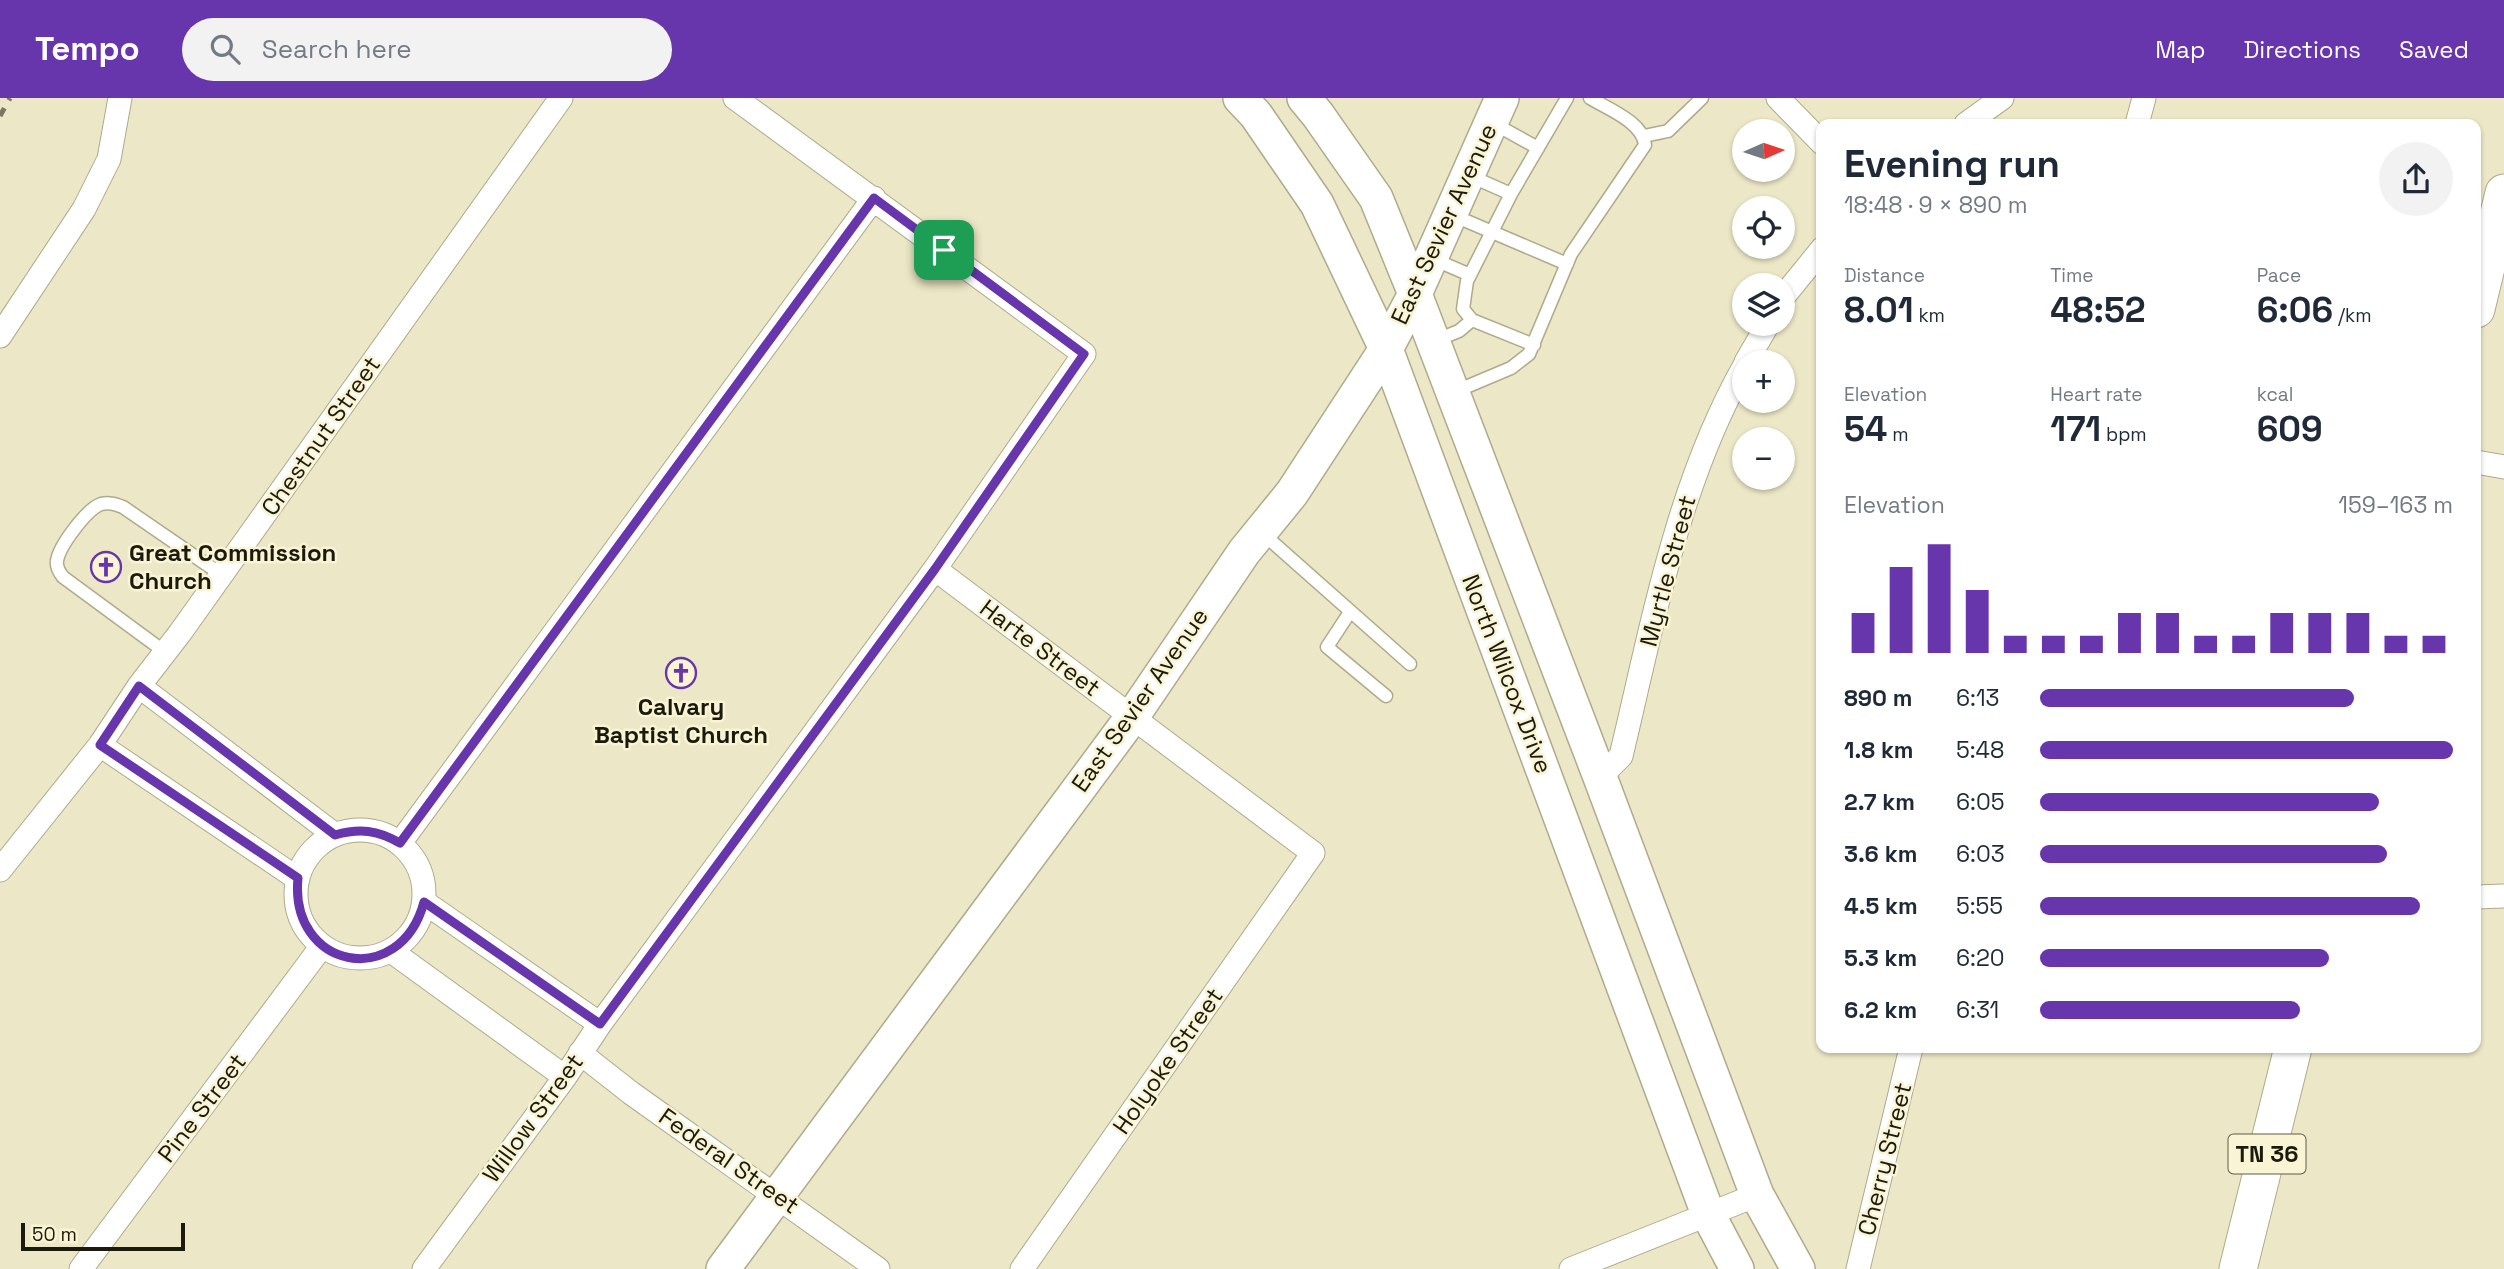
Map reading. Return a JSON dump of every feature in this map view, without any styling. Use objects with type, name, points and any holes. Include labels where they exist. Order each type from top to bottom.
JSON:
[{"type":"main road","name":"North Wilcox Drive","points":[[1240,98],[1256,114],[1317,204],[1386,349],[1709,1214],[1737,1269]]},
{"type":"main road","name":"North Wilcox Drive","points":[[1304,98],[1376,198],[1458,404],[1757,1195],[1798,1269]]},
{"type":"main road","name":"East Sevier Avenue","points":[[723,1269],[1132,717],[1244,552],[1292,493],[1386,349],[1415,294],[1496,110]]},
{"type":"main road","points":[[2481,288],[2504,192]]},
{"type":"main road","points":[[1317,204],[1368,269],[1415,294]]},
{"type":"main road","points":[[1386,349],[1429,373],[1458,404]]},
{"type":"main road","points":[[1552,794],[1600,777]]},
{"type":"main road","name":"TN 36","points":[[2238,1269],[2292,1053]]},
{"type":"street","points":[[0,336],[90,197],[109,159],[120,98]]},
{"type":"street","name":"Chestnut Street","points":[[3,860],[100,745],[139,686],[222,575],[561,98]]},
{"type":"street","points":[[400,843],[874,198],[735,98]]},
{"type":"street","points":[[1778,98],[1816,137]]},
{"type":"street","points":[[1973,119],[2002,98]]},
{"type":"street","points":[[2138,119],[2144,98]]},
{"type":"street","name":"Willow Street","points":[[424,1269],[565,1077],[600,1024],[935,569],[1084,354],[874,198]]},
{"type":"street","points":[[1795,282],[1816,256]]},
{"type":"street","name":"Myrtle Street","points":[[1600,777],[1621,756],[1676,526],[1724,401],[1732,388]]},
{"type":"street","points":[[2481,463],[2504,467]]},
{"type":"street","name":"Harte Street","points":[[935,569],[1313,853]]},
{"type":"street","points":[[139,686],[335,835]]},
{"type":"street","points":[[100,745],[298,878]]},
{"type":"street","points":[[351,830],[369,830],[400,843],[416,863],[423,880],[424,902],[419,921],[407,938],[391,951],[374,957],[338,955],[323,946],[309,933],[300,916],[296,897],[298,878],[306,861],[318,846],[335,835],[351,830]]},
{"type":"street","name":"Holyoke Street","points":[[1023,1269],[1313,853]]},
{"type":"street","points":[[2481,897],[2504,896]]},
{"type":"street","points":[[424,902],[600,1024]]},
{"type":"street","name":"Pine Street","points":[[81,1269],[323,946]]},
{"type":"street","points":[[391,951],[565,1077]]},
{"type":"street","name":"Federal Street","points":[[580,1053],[631,1093],[878,1269]]},
{"type":"street","name":"Cherry Street","points":[[1858,1269],[1911,1053]]},
{"type":"street","points":[[1571,1269],[1757,1195]]},
{"type":"lane","points":[[1534,345],[1472,320],[1463,309],[1471,275],[1492,231],[1567,98]]},
{"type":"lane","points":[[1458,404],[1529,354],[1571,254],[1645,145],[1644,136],[1636,127],[1590,98]]},
{"type":"lane","points":[[1644,136],[1668,131],[1702,98]]},
{"type":"lane","points":[[1496,110],[1538,148]]},
{"type":"lane","points":[[1467,175],[1511,194]]},
{"type":"lane","points":[[1450,214],[1567,264]]},
{"type":"lane","points":[[1431,258],[1471,275]]},
{"type":"lane","points":[[1433,341],[1459,331],[1472,320]]},
{"type":"lane","points":[[165,652],[63,576],[58,570],[57,561],[62,547],[96,507],[113,503],[123,507],[222,575]]},
{"type":"lane","points":[[1261,532],[1410,664]]},
{"type":"lane","points":[[1350,612],[1327,648],[1386,696]]},
{"type":"railway","points":[[0,116],[10,98]]},
{"type":"place","name":"Great Commission Church","points":[[106,567]]},
{"type":"place","name":"Calvary Baptist Church","points":[[681,673]]},
{"type":"route","points":[[874,198],[944,250],[1084,354],[935,569],[600,1024],[424,902],[419,921],[407,938],[391,951],[374,957],[338,955],[309,933],[300,916],[296,897],[298,878],[100,745],[139,686],[335,835],[351,830],[369,830],[400,843],[874,198]]}]
